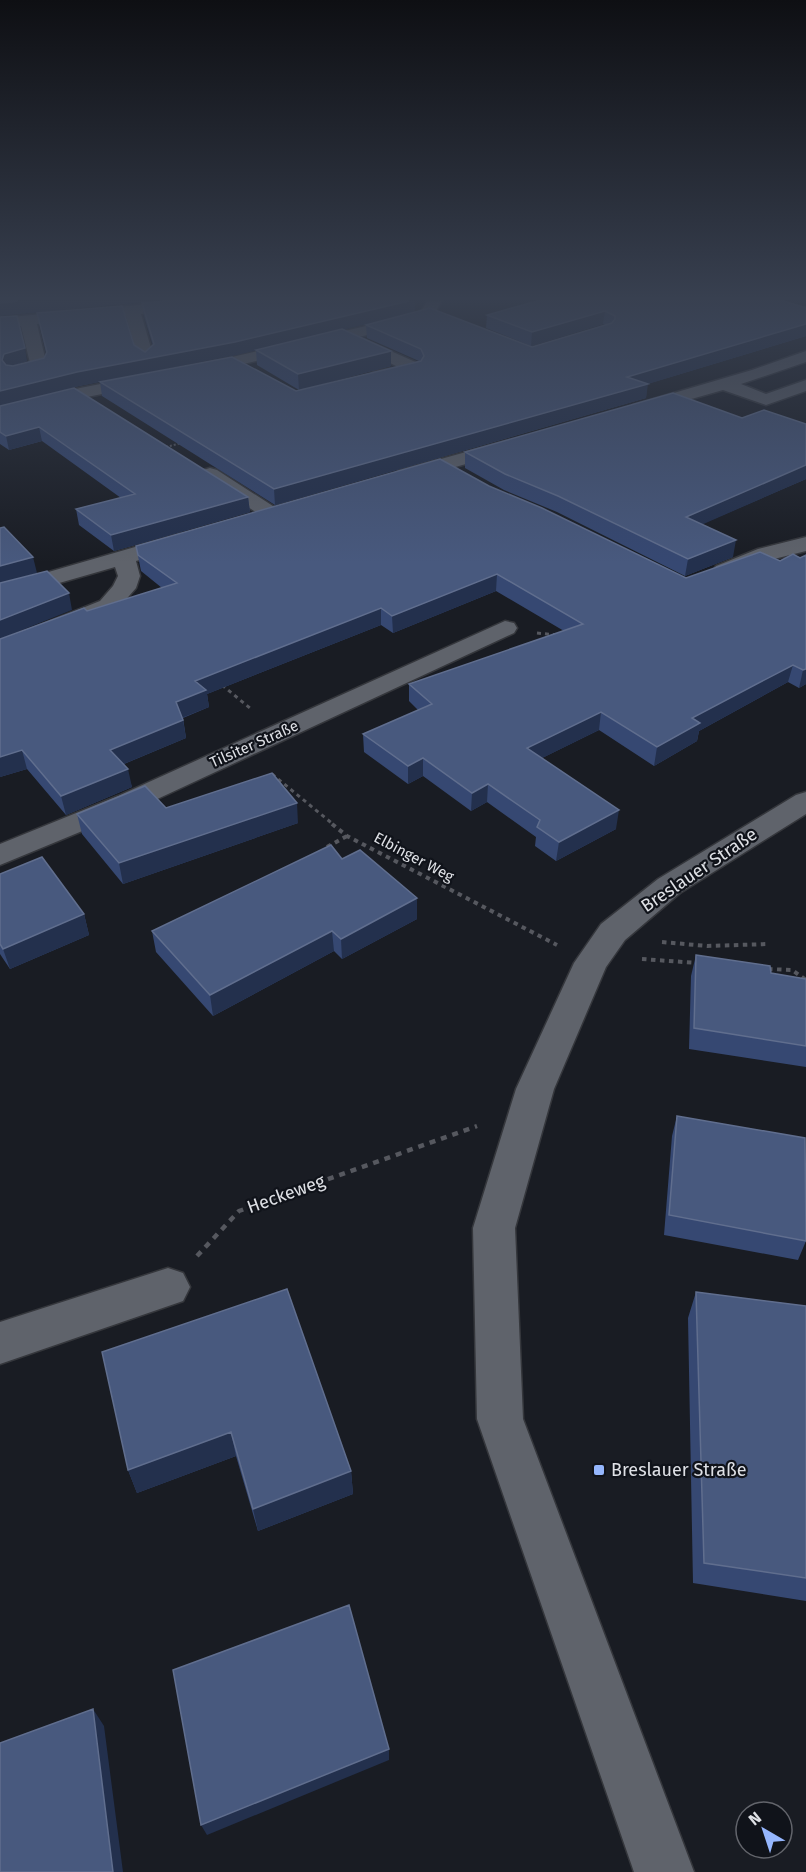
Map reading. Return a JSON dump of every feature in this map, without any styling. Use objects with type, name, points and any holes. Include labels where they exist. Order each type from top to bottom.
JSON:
[{"type":"street","points":[[0,414],[104,388]]},
{"type":"street","points":[[625,413],[709,388]]},
{"type":"street","points":[[735,388],[766,400],[799,388]]},
{"type":"street","points":[[80,393],[106,410]]},
{"type":"street","points":[[387,481],[523,442]]},
{"type":"street","points":[[166,447],[272,514]]},
{"type":"street","points":[[442,465],[469,481]]},
{"type":"street","points":[[249,521],[295,507]]},
{"type":"street","points":[[0,593],[203,534]]},
{"type":"street","points":[[704,578],[766,554],[806,544]]},
{"type":"street","points":[[0,650],[108,606],[124,588],[129,576],[124,557]]},
{"type":"street","name":"Tilsiter Straße","points":[[0,855],[128,802],[505,628]]},
{"type":"street","name":"Breslauer Straße","points":[[664,1872],[500,1419],[494,1228],[535,1089],[591,963],[613,932],[669,886],[806,801]]},
{"type":"street","points":[[0,1343],[168,1287]]},
{"type":"path","points":[[166,447],[186,442]]},
{"type":"path","points":[[505,628],[561,636]]},
{"type":"path","points":[[221,684],[237,698]]},
{"type":"path","name":"Elbinger Weg","points":[[241,749],[347,836],[591,963]]},
{"type":"path","points":[[327,848],[347,836]]},
{"type":"path","points":[[671,943],[707,946],[770,944]]},
{"type":"path","points":[[639,949],[641,959],[705,964]]},
{"type":"path","points":[[759,968],[792,970],[806,980]]},
{"type":"path","name":"Heckeweg","points":[[168,1287],[239,1211],[529,1108]]},
{"type":"building","points":[[75,388],[248,497],[111,535],[76,509],[135,494],[39,427],[6,436],[0,432],[0,406]]},
{"type":"building","points":[[110,388],[291,388],[296,391],[307,388],[632,388],[274,489]]},
{"type":"building","points":[[673,393],[742,418],[764,410],[806,424],[806,465],[686,517],[736,540],[688,559],[558,496],[505,474],[465,452]]},
{"type":"building","points":[[440,459],[489,486],[542,508],[686,578],[760,552],[780,561],[793,554],[800,558],[806,555],[806,669],[803,670],[793,665],[692,718],[700,723],[657,747],[601,712],[527,748],[619,810],[559,842],[537,827],[540,820],[488,784],[472,793],[423,758],[408,766],[363,734],[432,704],[409,684],[583,624],[497,574],[392,616],[381,608],[195,681],[206,690],[176,702],[183,720],[110,750],[128,769],[61,796],[22,750],[0,757],[0,639],[84,608],[87,611],[177,583],[138,555],[136,546]]},
{"type":"building","points":[[4,527],[33,557],[0,566],[0,528]]},
{"type":"building","points":[[47,571],[69,593],[0,620],[0,583]]},
{"type":"building","points":[[272,773],[297,803],[119,863],[77,814],[145,786],[166,808]]},
{"type":"building","points":[[331,845],[342,859],[360,850],[417,898],[341,939],[332,931],[210,995],[152,931]]},
{"type":"building","points":[[42,857],[84,914],[3,949],[0,944],[0,874]]},
{"type":"building","points":[[696,955],[770,966],[771,973],[806,979],[806,1046],[694,1028]]},
{"type":"building","points":[[677,1116],[805,1138],[806,1241],[669,1215]]},
{"type":"building","points":[[287,1289],[351,1471],[253,1509],[231,1432],[128,1470],[102,1352]]},
{"type":"building","points":[[696,1292],[806,1306],[806,1578],[704,1563]]},
{"type":"building","points":[[349,1605],[389,1749],[201,1825],[173,1670]]},
{"type":"building","points":[[93,1709],[113,1872],[0,1872],[0,1743]]},
{"type":"place","name":"Breslauer Straße","points":[[599,1470]]}]
